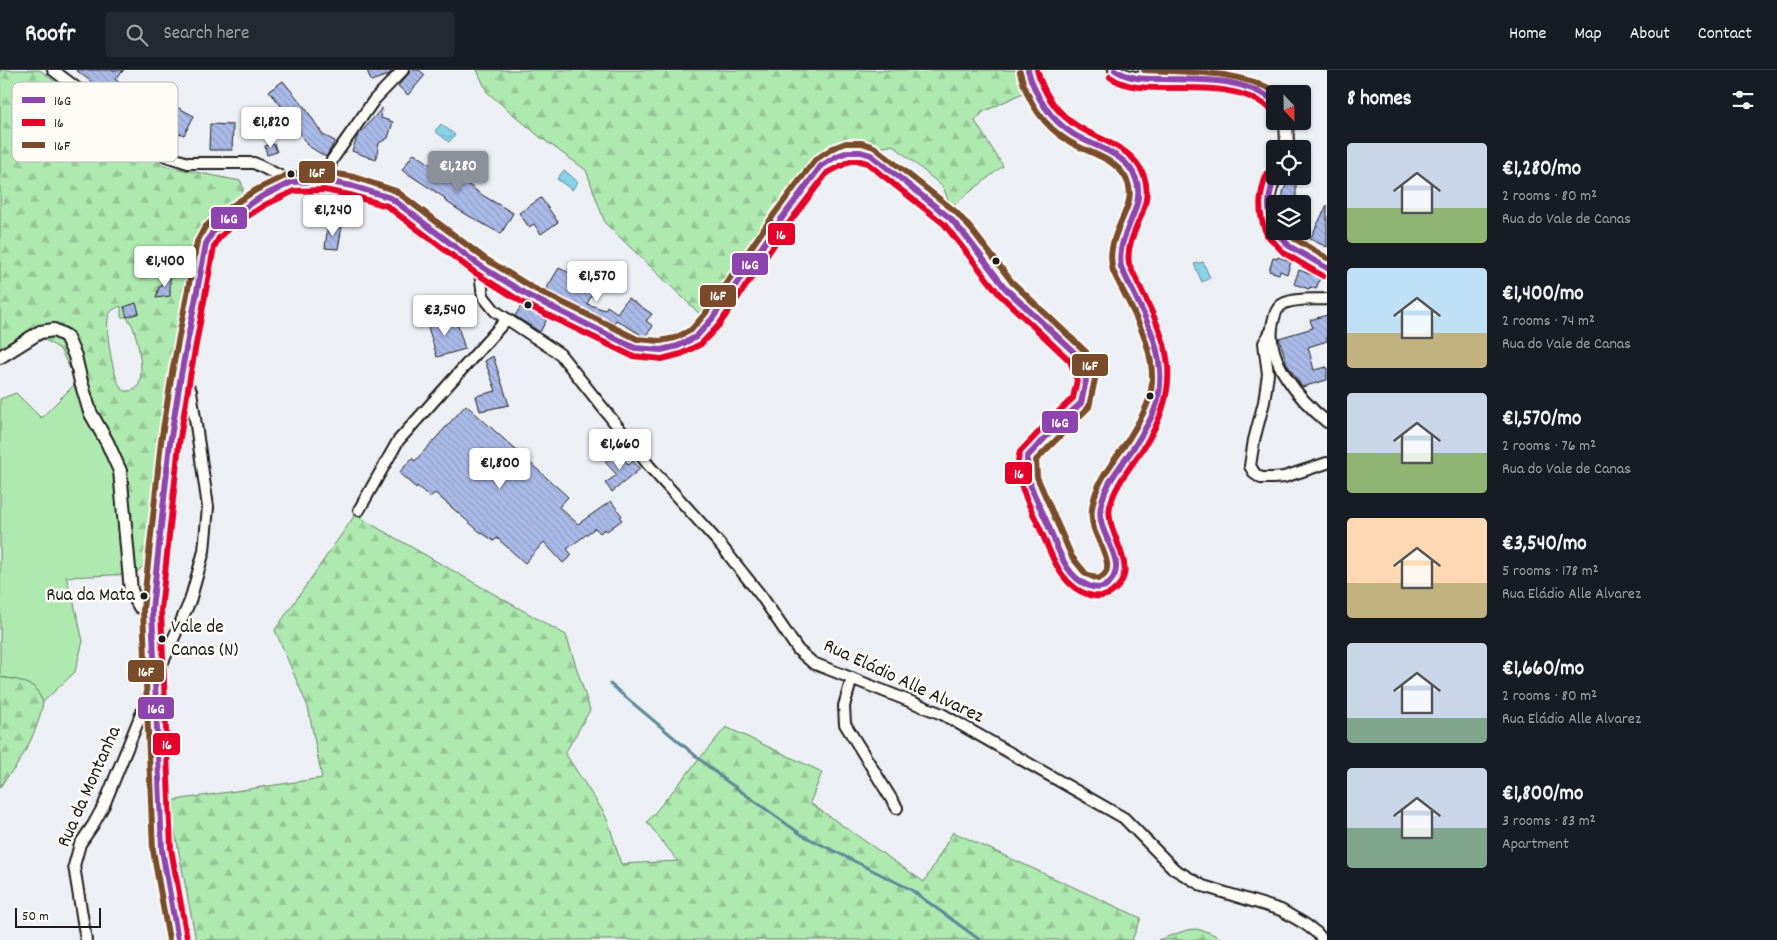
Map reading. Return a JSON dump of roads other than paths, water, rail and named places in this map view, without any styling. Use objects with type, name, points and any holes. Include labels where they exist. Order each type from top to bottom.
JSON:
[{"type":"street","points":[[53,70],[69,82]]},
{"type":"street","points":[[326,181],[332,160],[374,100],[403,70]]},
{"type":"street","points":[[178,940],[162,850],[152,610],[170,443],[181,374],[206,244],[209,238],[226,220],[261,197],[292,182],[326,181],[366,190],[391,198],[479,265],[529,296],[635,348],[661,350],[678,346],[696,336],[712,319],[782,218],[821,166],[837,156],[848,152],[871,154],[950,218],[966,234],[1005,288],[1078,356],[1086,380],[1081,403],[1027,457],[1029,478],[1067,567],[1085,585],[1095,588],[1103,587],[1111,581],[1116,572],[1116,561],[1103,528],[1101,516],[1102,501],[1140,437],[1158,400],[1160,384],[1160,365],[1156,341],[1120,267],[1119,254],[1121,242],[1136,209],[1139,194],[1136,179],[1128,165],[1111,151],[1073,134],[1052,116],[1037,95],[1028,70]]},
{"type":"street","points":[[1115,70],[1136,78],[1209,80],[1251,86],[1266,93]]},
{"type":"street","points":[[178,160],[188,163],[254,162],[292,182]]},
{"type":"street","points":[[1283,240],[1289,246],[1327,268]]},
{"type":"street","name":"Rua Eládio Alle Alvarez","points":[[479,265],[483,296],[495,312],[560,354],[650,467],[719,544],[762,597],[798,650],[813,663],[942,714],[1124,818],[1174,870],[1203,886],[1281,910],[1305,924],[1323,940]]},
{"type":"street","points":[[1327,299],[1284,303],[1278,308],[1271,331],[1264,343],[1268,374],[1250,466],[1255,474],[1261,478],[1273,478],[1284,477],[1327,462]]},
{"type":"street","points":[[359,510],[398,441],[507,319]]},
{"type":"street","points":[[0,357],[40,332],[54,330],[66,336],[75,356],[90,412],[107,442],[120,471],[131,592],[140,607],[152,610]]},
{"type":"street","points":[[1271,331],[1271,344],[1284,376],[1327,422]]},
{"type":"street","name":"Rua da Montanha","points":[[86,940],[74,866],[80,844],[94,825],[104,805],[155,680],[190,601],[204,551],[208,507],[191,391],[181,374]]},
{"type":"street","points":[[852,678],[844,706],[845,724],[898,808]]},
{"type":"water","points":[[441,124],[455,135],[449,142],[435,131]]},
{"type":"water","points":[[564,170],[578,182],[572,190],[557,179]]},
{"type":"water","points":[[1203,262],[1210,278],[1202,282],[1194,264]]},
{"type":"waterway","points":[[610,684],[721,777],[802,835],[910,889],[980,940]]},
{"type":"place","name":"Rua da Mata","points":[[144,596]]},
{"type":"place","name":"Vale de Canas (N)","points":[[162,639]]}]
